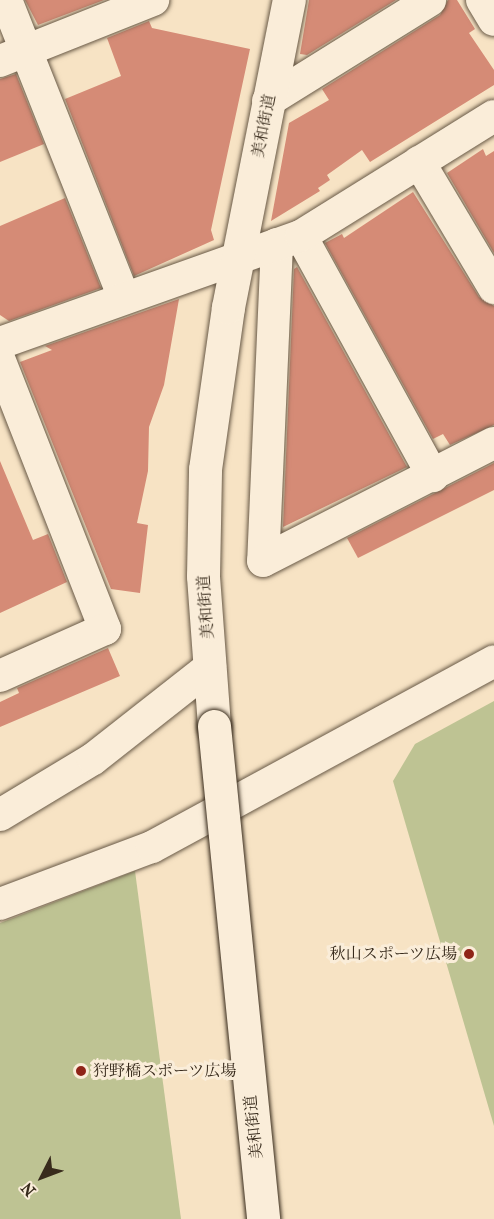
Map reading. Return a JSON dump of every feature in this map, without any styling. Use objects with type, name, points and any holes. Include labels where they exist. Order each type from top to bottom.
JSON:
[{"type":"main road","name":"美和街道","points":[[263,1219],[214,726],[203,576],[204,469],[239,256],[289,0]]},
{"type":"street","points":[[6,0],[13,56],[123,296]]},
{"type":"street","points":[[13,56],[153,0]]},
{"type":"street","points":[[268,101],[430,0]]},
{"type":"street","points":[[482,0],[494,20]]},
{"type":"street","points":[[0,343],[123,296],[289,240],[494,116]]},
{"type":"street","points":[[419,162],[494,288]]},
{"type":"street","points":[[289,240],[263,561],[494,443]]},
{"type":"street","points":[[289,240],[433,476]]},
{"type":"street","points":[[0,361],[105,629],[0,676]]},
{"type":"street","points":[[0,903],[152,847],[494,661]]},
{"type":"street","points":[[0,815],[93,759],[210,667]]},
{"type":"green space","name":"秋山スポーツ広場","points":[[494,701],[494,1126],[393,781],[415,744]]},
{"type":"green space","name":"狩野橋スポーツ広場","points":[[135,871],[181,1219],[0,1219],[0,923]]},
{"type":"building","points":[[25,0],[104,0],[38,25]]},
{"type":"building","points":[[309,0],[396,0],[307,55],[300,54]]},
{"type":"building","points":[[448,0],[457,0],[475,29],[469,33],[494,70],[494,85],[370,162],[362,150],[327,175],[330,180],[318,188],[320,191],[271,221],[289,123],[329,100],[322,89],[440,15]]},
{"type":"building","points":[[149,21],[152,28],[250,49],[211,230],[214,240],[134,276],[65,99],[121,76],[107,38]]},
{"type":"building","points":[[16,74],[44,144],[0,162],[0,79]]},
{"type":"building","points":[[483,149],[486,156],[494,151],[494,253],[447,173]]},
{"type":"building","points":[[413,192],[479,297],[494,306],[494,425],[450,445],[443,434],[433,439],[325,243],[342,234],[344,238]]},
{"type":"building","points":[[65,198],[101,288],[9,321],[0,315],[0,226]]},
{"type":"building","points":[[297,267],[407,467],[283,527],[294,269]]},
{"type":"building","points":[[179,299],[164,385],[149,427],[148,471],[137,523],[148,525],[140,593],[111,589],[20,362],[52,350],[45,346]]},
{"type":"building","points":[[0,461],[33,540],[48,534],[67,582],[0,613]]},
{"type":"building","points":[[494,463],[494,490],[358,558],[347,538]]},
{"type":"building","points":[[108,648],[120,676],[0,727],[0,702],[19,693],[17,688]]},
{"type":"place","name":"秋山スポーツ広場","points":[[469,954]]},
{"type":"place","name":"狩野橋スポーツ広場","points":[[81,1071]]}]
